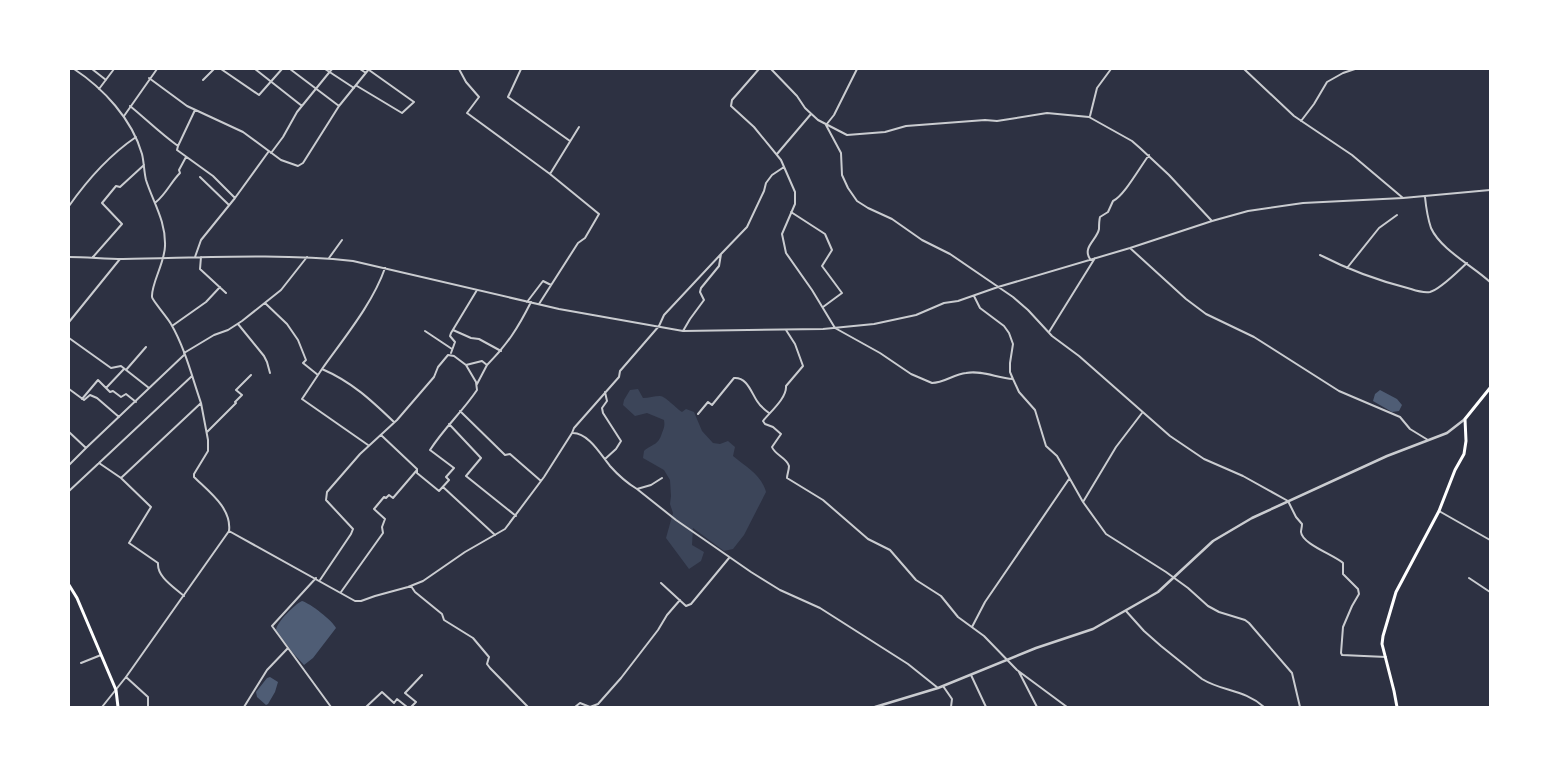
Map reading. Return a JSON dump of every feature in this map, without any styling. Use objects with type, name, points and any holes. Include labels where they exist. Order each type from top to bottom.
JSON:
[{"type":"main road","points":[[1397,707],[1382,644],[1383,636],[1396,592],[1439,511],[1464,451],[1465,419],[1490,388]]},
{"type":"main road","points":[[69,585],[77,598],[116,690],[118,707]]},
{"type":"street","points":[[74,69],[99,89],[123,116],[136,137],[142,154],[146,178],[160,211],[166,245],[164,258],[151,295],[153,302],[162,309],[172,326],[184,354],[207,432],[208,451],[194,474],[194,478],[223,508],[230,524],[229,531],[184,596],[126,678],[102,707]]},
{"type":"street","points":[[92,69],[106,80]]},
{"type":"street","points":[[99,89],[114,69]]},
{"type":"street","points":[[123,116],[157,69]]},
{"type":"street","points":[[203,80],[214,69]]},
{"type":"street","points":[[221,69],[260,95],[282,69]]},
{"type":"street","points":[[255,69],[302,106]]},
{"type":"street","points":[[290,69],[339,106]]},
{"type":"street","points":[[325,69],[354,89]]},
{"type":"street","points":[[195,257],[201,240],[283,137],[297,112],[332,69]]},
{"type":"street","points":[[360,69],[367,74]]},
{"type":"street","points":[[150,78],[180,102],[243,132],[281,160],[300,165],[339,106],[367,74],[369,69],[414,102],[402,113],[357,86]]},
{"type":"street","points":[[459,69],[466,82],[479,97],[467,114],[550,174],[599,214],[592,223],[585,238],[578,243],[539,304]]},
{"type":"street","points":[[521,69],[508,97],[570,141]]},
{"type":"street","points":[[759,69],[732,100],[731,106],[754,128],[781,160],[795,192],[795,204],[782,234],[786,253],[835,328],[880,353],[911,374],[932,383],[967,372],[1013,379]]},
{"type":"street","points":[[771,69],[811,114],[826,125],[847,135],[885,132],[906,126],[985,120],[997,121],[1047,113],[1089,117],[1132,141],[1149,155],[1212,221]]},
{"type":"street","points":[[826,125],[834,115],[857,69]]},
{"type":"street","points":[[1089,117],[1097,88],[1111,69]]},
{"type":"street","points":[[1244,69],[1271,96],[1301,121],[1352,156],[1403,198]]},
{"type":"street","points":[[1301,121],[1328,82],[1343,73],[1356,69]]},
{"type":"street","points":[[130,106],[178,146]]},
{"type":"street","points":[[196,110],[177,150],[213,176],[235,198]]},
{"type":"street","points":[[777,154],[811,114]]},
{"type":"street","points":[[826,125],[841,153],[842,175],[857,201],[892,219],[922,240],[950,254],[998,287],[1028,310],[1048,333],[1093,369],[1170,436],[1204,459],[1243,476],[1288,501],[1302,524],[1302,536],[1315,547],[1343,563],[1343,574],[1358,589],[1359,594],[1343,627],[1340,653],[1342,655],[1386,657]]},
{"type":"street","points":[[550,174],[579,127]]},
{"type":"street","points":[[69,206],[101,165],[117,149],[136,137]]},
{"type":"street","points":[[1090,260],[1087,251],[1093,238],[1099,231],[1100,217],[1108,212],[1113,201],[1118,199],[1125,191],[1149,155]]},
{"type":"street","points":[[156,202],[163,197],[171,183],[180,173],[178,170],[186,157]]},
{"type":"street","points":[[93,257],[122,224],[102,204],[116,186],[120,187],[144,165]]},
{"type":"street","points":[[229,531],[355,601],[361,601],[423,581],[465,552],[505,530],[541,481],[574,428],[619,377],[620,370],[659,326],[664,316],[747,227],[766,183],[772,175],[784,167]]},
{"type":"street","points":[[200,177],[230,205]]},
{"type":"street","points":[[69,257],[120,259],[195,257],[329,258],[385,268],[527,302],[683,331],[835,328],[874,324],[916,315],[998,287],[1248,211],[1303,203],[1425,197],[1490,190]]},
{"type":"street","points":[[1425,197],[1434,234],[1450,250],[1490,282]]},
{"type":"street","points":[[791,212],[825,234],[832,250],[822,266],[842,293],[823,307]]},
{"type":"street","points":[[1347,268],[1379,228],[1397,214]]},
{"type":"street","points":[[329,258],[342,240]]},
{"type":"street","points":[[1130,248],[1206,314],[1254,337],[1339,391],[1400,418],[1410,429],[1429,440]]},
{"type":"street","points":[[683,331],[704,300],[700,292],[701,288],[719,266],[721,254]]},
{"type":"street","points":[[1320,255],[1382,282],[1419,292],[1436,289],[1467,263]]},
{"type":"street","points":[[201,257],[200,269],[226,293]]},
{"type":"street","points":[[69,465],[120,418],[184,354],[214,335],[238,324],[265,303],[281,290],[307,257]]},
{"type":"street","points":[[1048,333],[1095,258]]},
{"type":"street","points":[[69,322],[120,259]]},
{"type":"street","points":[[369,446],[302,399],[364,308],[380,281],[385,268]]},
{"type":"street","points":[[527,302],[542,281],[551,286]]},
{"type":"street","points":[[172,326],[206,302],[220,287]]},
{"type":"street","points":[[320,580],[353,529],[326,500],[327,492],[434,377],[438,367],[451,354],[455,342],[450,336],[452,329],[477,290]]},
{"type":"street","points":[[973,295],[980,308],[1004,326],[1009,333],[1013,344],[1010,363],[1013,379],[1019,392],[1035,410],[1046,446],[1056,456],[1083,502],[1106,534],[1188,588],[1208,606],[1249,623],[1292,673],[1300,707]]},
{"type":"street","points":[[380,435],[439,491],[443,488],[449,480],[446,477],[454,468],[430,450],[477,390],[477,384],[487,365],[501,351],[518,328],[530,302]]},
{"type":"street","points":[[265,303],[287,324],[298,340],[306,360],[303,363],[318,375]]},
{"type":"street","points":[[238,324],[264,356],[270,373]]},
{"type":"street","points":[[452,329],[471,338],[480,339],[501,351]]},
{"type":"street","points":[[786,330],[795,344],[803,366],[786,386],[787,391],[763,421],[764,424],[780,434],[772,447],[773,451],[788,463],[788,478],[823,500],[868,539],[890,550],[916,580],[938,592],[954,614],[984,636],[1017,670],[1067,707]]},
{"type":"street","points":[[425,331],[452,349]]},
{"type":"street","points":[[69,338],[111,368],[121,366],[150,388]]},
{"type":"street","points":[[106,388],[146,347]]},
{"type":"street","points":[[451,354],[466,365],[477,384]]},
{"type":"street","points":[[466,365],[482,361],[487,365]]},
{"type":"street","points":[[322,369],[342,377],[360,390],[394,422]]},
{"type":"street","points":[[207,432],[236,403],[242,395],[236,390],[251,375]]},
{"type":"street","points":[[69,491],[192,376]]},
{"type":"street","points":[[698,414],[708,402],[712,405],[734,378],[740,378],[750,387],[758,403],[769,413]]},
{"type":"street","points":[[82,399],[98,380],[106,388],[121,397],[126,394],[136,402]]},
{"type":"street","points":[[69,389],[82,399]]},
{"type":"street","points":[[605,392],[607,401],[602,408],[603,413],[620,441],[616,449],[605,459]]},
{"type":"street","points":[[82,399],[84,400],[90,395],[98,398],[120,418]]},
{"type":"street","points":[[121,478],[200,403]]},
{"type":"street","points":[[460,411],[505,455],[510,454],[541,481]]},
{"type":"street","points":[[1083,502],[1116,447],[1142,413]]},
{"type":"street","points":[[875,707],[938,688],[1006,660],[1093,629],[1158,592],[1213,541],[1252,518],[1387,456],[1447,433],[1465,419]]},
{"type":"street","points":[[449,424],[481,458],[466,476],[516,516]]},
{"type":"street","points":[[69,432],[86,448]]},
{"type":"street","points":[[572,433],[583,436],[622,478],[729,558],[780,590],[820,608],[908,664],[938,688]]},
{"type":"street","points":[[99,463],[121,478],[151,507],[129,543],[158,563],[157,569],[165,580],[184,596]]},
{"type":"street","points":[[341,592],[383,533],[382,527],[385,519],[374,508],[384,497],[386,498],[389,495],[394,498],[418,470]]},
{"type":"street","points":[[637,489],[651,485],[662,478]]},
{"type":"street","points":[[972,627],[985,602],[1070,479]]},
{"type":"street","points":[[443,488],[495,535]]},
{"type":"street","points":[[1439,511],[1490,540]]},
{"type":"street","points":[[661,583],[686,606],[691,604],[729,558]]},
{"type":"street","points":[[316,578],[272,626],[331,707]]},
{"type":"street","points":[[1469,578],[1490,592]]},
{"type":"street","points":[[411,586],[415,592],[442,614],[444,620],[477,642],[489,657],[487,664],[490,668],[528,707]]},
{"type":"street","points":[[575,707],[580,703],[590,707],[598,704],[622,678],[680,600]]},
{"type":"street","points":[[1126,611],[1161,646],[1202,679],[1245,694],[1264,707]]},
{"type":"street","points":[[244,707],[267,670],[288,648]]},
{"type":"street","points":[[82,663],[101,655]]},
{"type":"street","points":[[1017,670],[1037,707]]},
{"type":"street","points":[[411,707],[416,702],[406,693],[422,675]]},
{"type":"street","points":[[971,675],[986,707]]},
{"type":"street","points":[[126,678],[148,697],[148,707]]},
{"type":"street","points":[[943,686],[952,699],[951,707]]},
{"type":"street","points":[[366,707],[382,692],[394,703],[397,699],[407,707]]},
{"type":"shaded area","points":[[638,389],[643,398],[662,397],[682,412],[686,409],[694,412],[702,431],[713,443],[720,444],[728,441],[735,447],[733,456],[761,480],[766,492],[744,535],[733,549],[724,551],[693,528],[692,545],[704,552],[701,561],[689,569],[666,538],[673,513],[670,504],[670,480],[664,470],[643,458],[644,451],[657,442],[660,437],[664,427],[664,420],[647,413],[635,416],[623,405],[630,390]]},
{"type":"shaded area","points":[[1380,390],[1397,399],[1402,405],[1399,411],[1392,412],[1373,401],[1375,394]]},
{"type":"shaded area","points":[[302,601],[321,613],[336,628],[313,658],[304,665],[276,630],[287,614]]},
{"type":"shaded area","points":[[270,677],[278,682],[275,692],[266,705],[257,697],[256,692],[267,678]]}]
